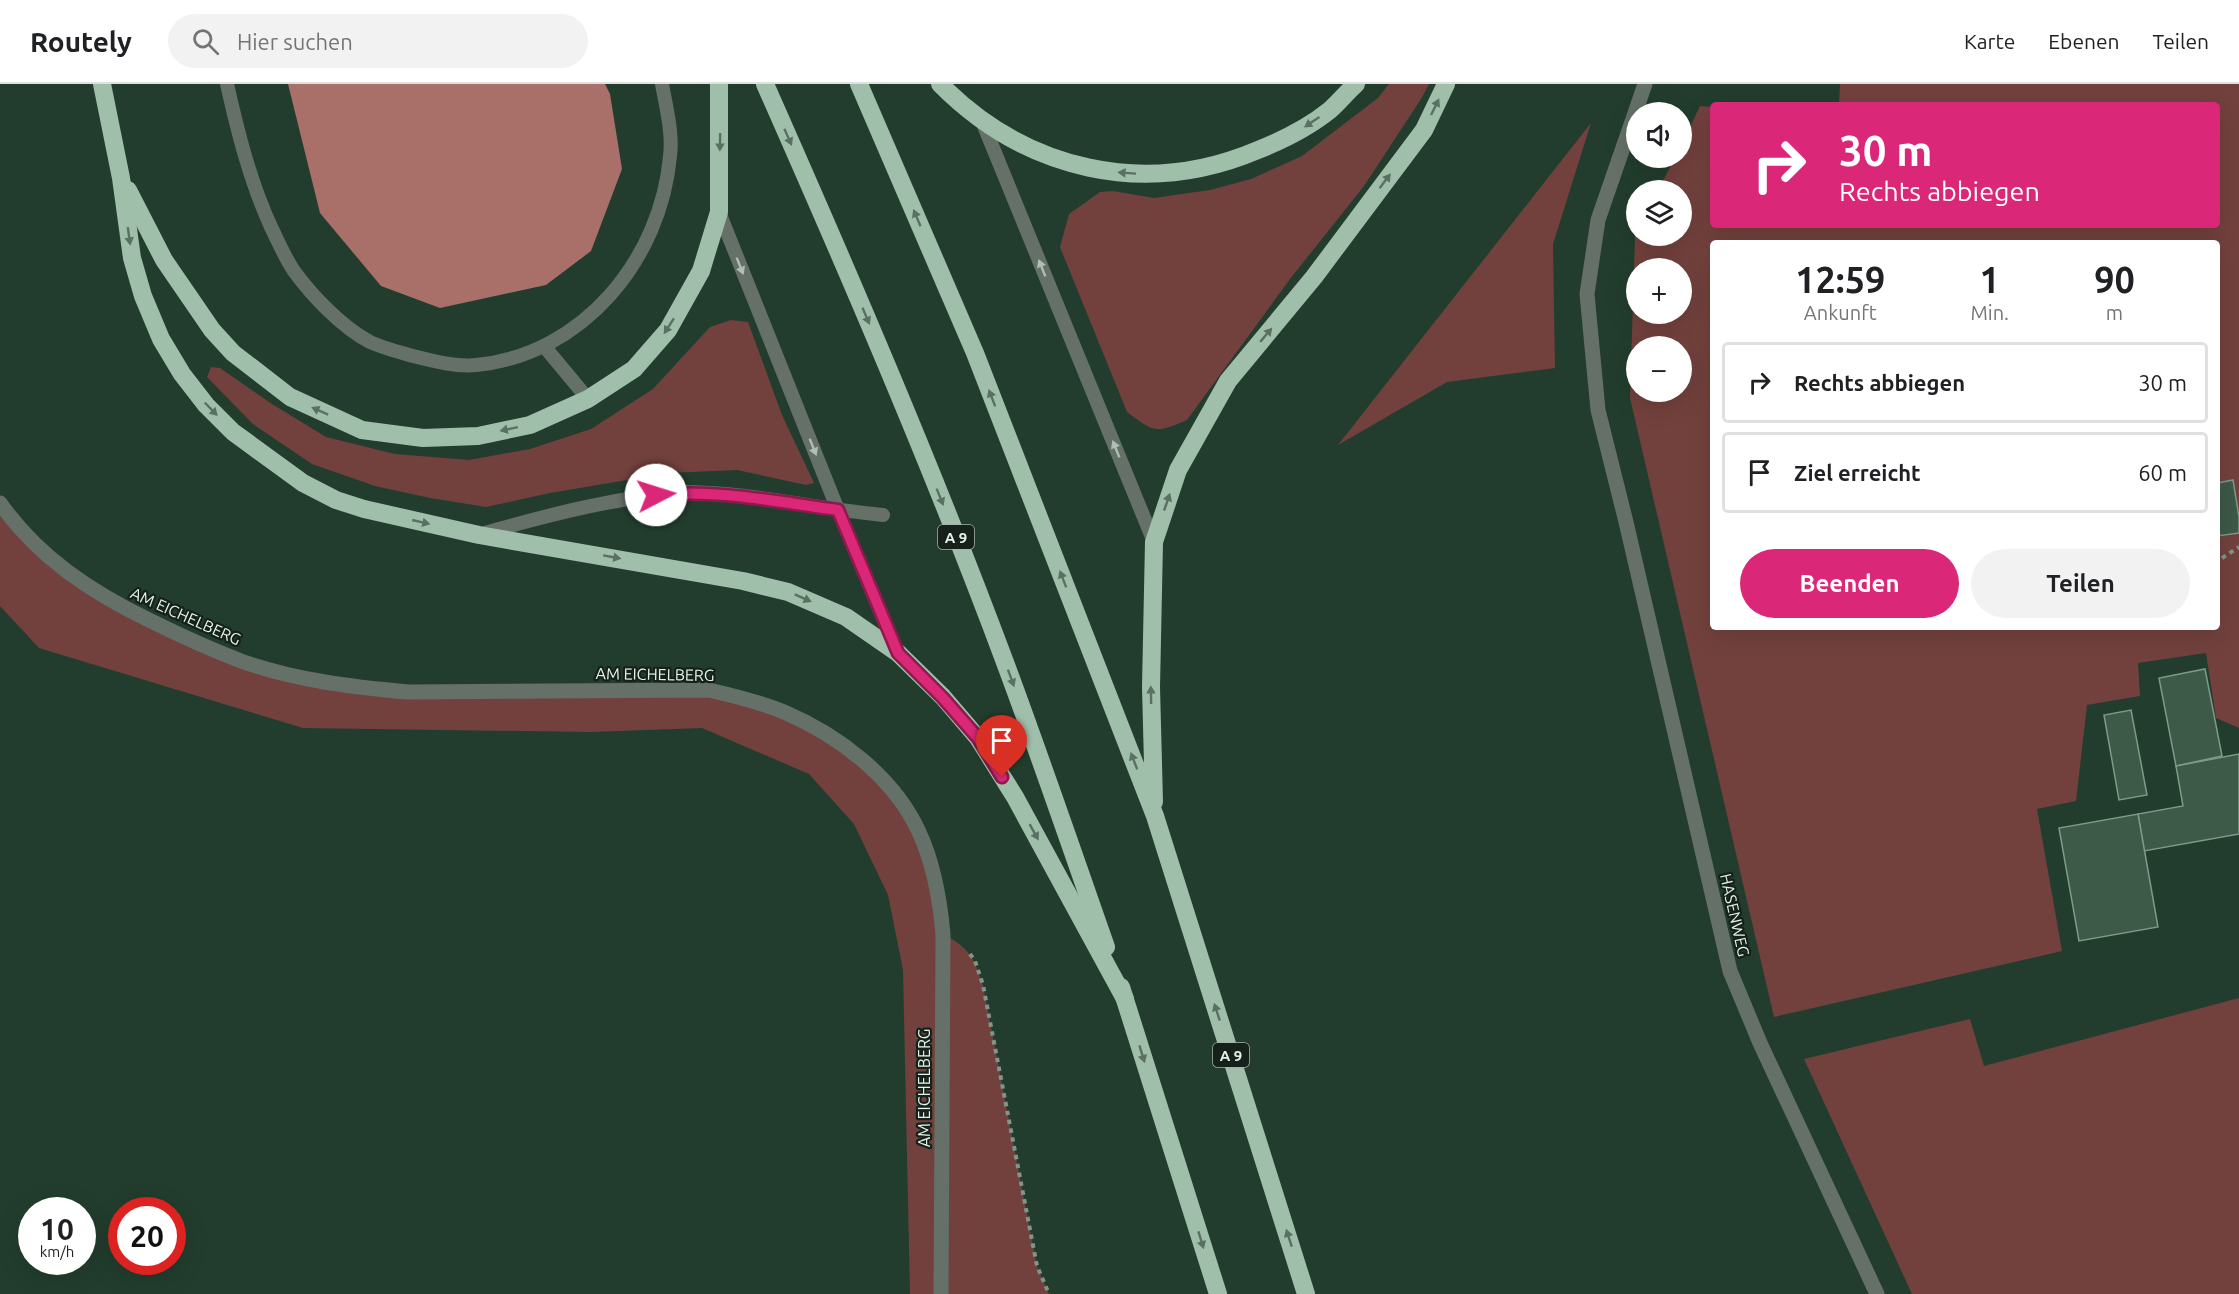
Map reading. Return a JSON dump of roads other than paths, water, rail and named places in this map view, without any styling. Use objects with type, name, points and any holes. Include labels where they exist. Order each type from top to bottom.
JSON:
[{"type":"highway","points":[[102,84],[121,178],[132,258],[143,296],[161,339],[182,374],[206,405],[233,432],[303,483],[336,500],[364,509],[479,535],[732,579],[788,592],[846,617],[898,653],[943,698],[978,738],[1014,797],[1125,999]]},
{"type":"highway","points":[[121,178],[164,260],[212,330],[233,354],[290,397],[362,430],[423,438],[478,436],[530,425],[588,399],[634,369],[668,330],[701,272],[719,212],[719,84]]},
{"type":"highway","name":"A 9","points":[[765,84],[903,403],[1006,665],[1125,999],[1218,1294]]},
{"type":"highway","name":"A 9","points":[[859,84],[975,353],[1155,816],[1306,1294]]},
{"type":"highway","points":[[940,84],[982,121],[1028,148],[1085,168],[1147,174],[1186,171],[1232,161],[1301,129],[1330,110],[1356,84]]},
{"type":"highway","points":[[1155,816],[1151,687],[1154,542],[1178,470],[1228,381],[1314,277],[1424,130],[1446,84]]},
{"type":"street","name":"HASENWEG","points":[[1645,84],[1598,220],[1587,294],[1598,410],[1730,971],[1760,1043],[1877,1294]]},
{"type":"street","name":"AM EICHELBERG","points":[[0,503],[13,522],[43,553],[80,582],[123,608],[243,661],[359,688],[408,692],[709,690],[744,698],[784,712],[823,731],[854,753],[879,776],[902,803],[919,832],[940,900],[944,934],[941,1294]]},
{"type":"lane","points":[[227,84],[241,146],[260,203],[293,269],[315,297],[343,323],[370,342],[434,362],[474,365],[508,360],[544,346],[571,330],[615,290],[635,264],[652,232],[663,194],[670,155],[669,122],[662,84]]},
{"type":"lane","points":[[982,121],[1154,542]]},
{"type":"lane","points":[[719,212],[838,510],[898,653]]},
{"type":"lane","points":[[544,346],[588,399]]},
{"type":"lane","points":[[479,535],[537,518],[599,504],[685,492],[883,514]]}]
